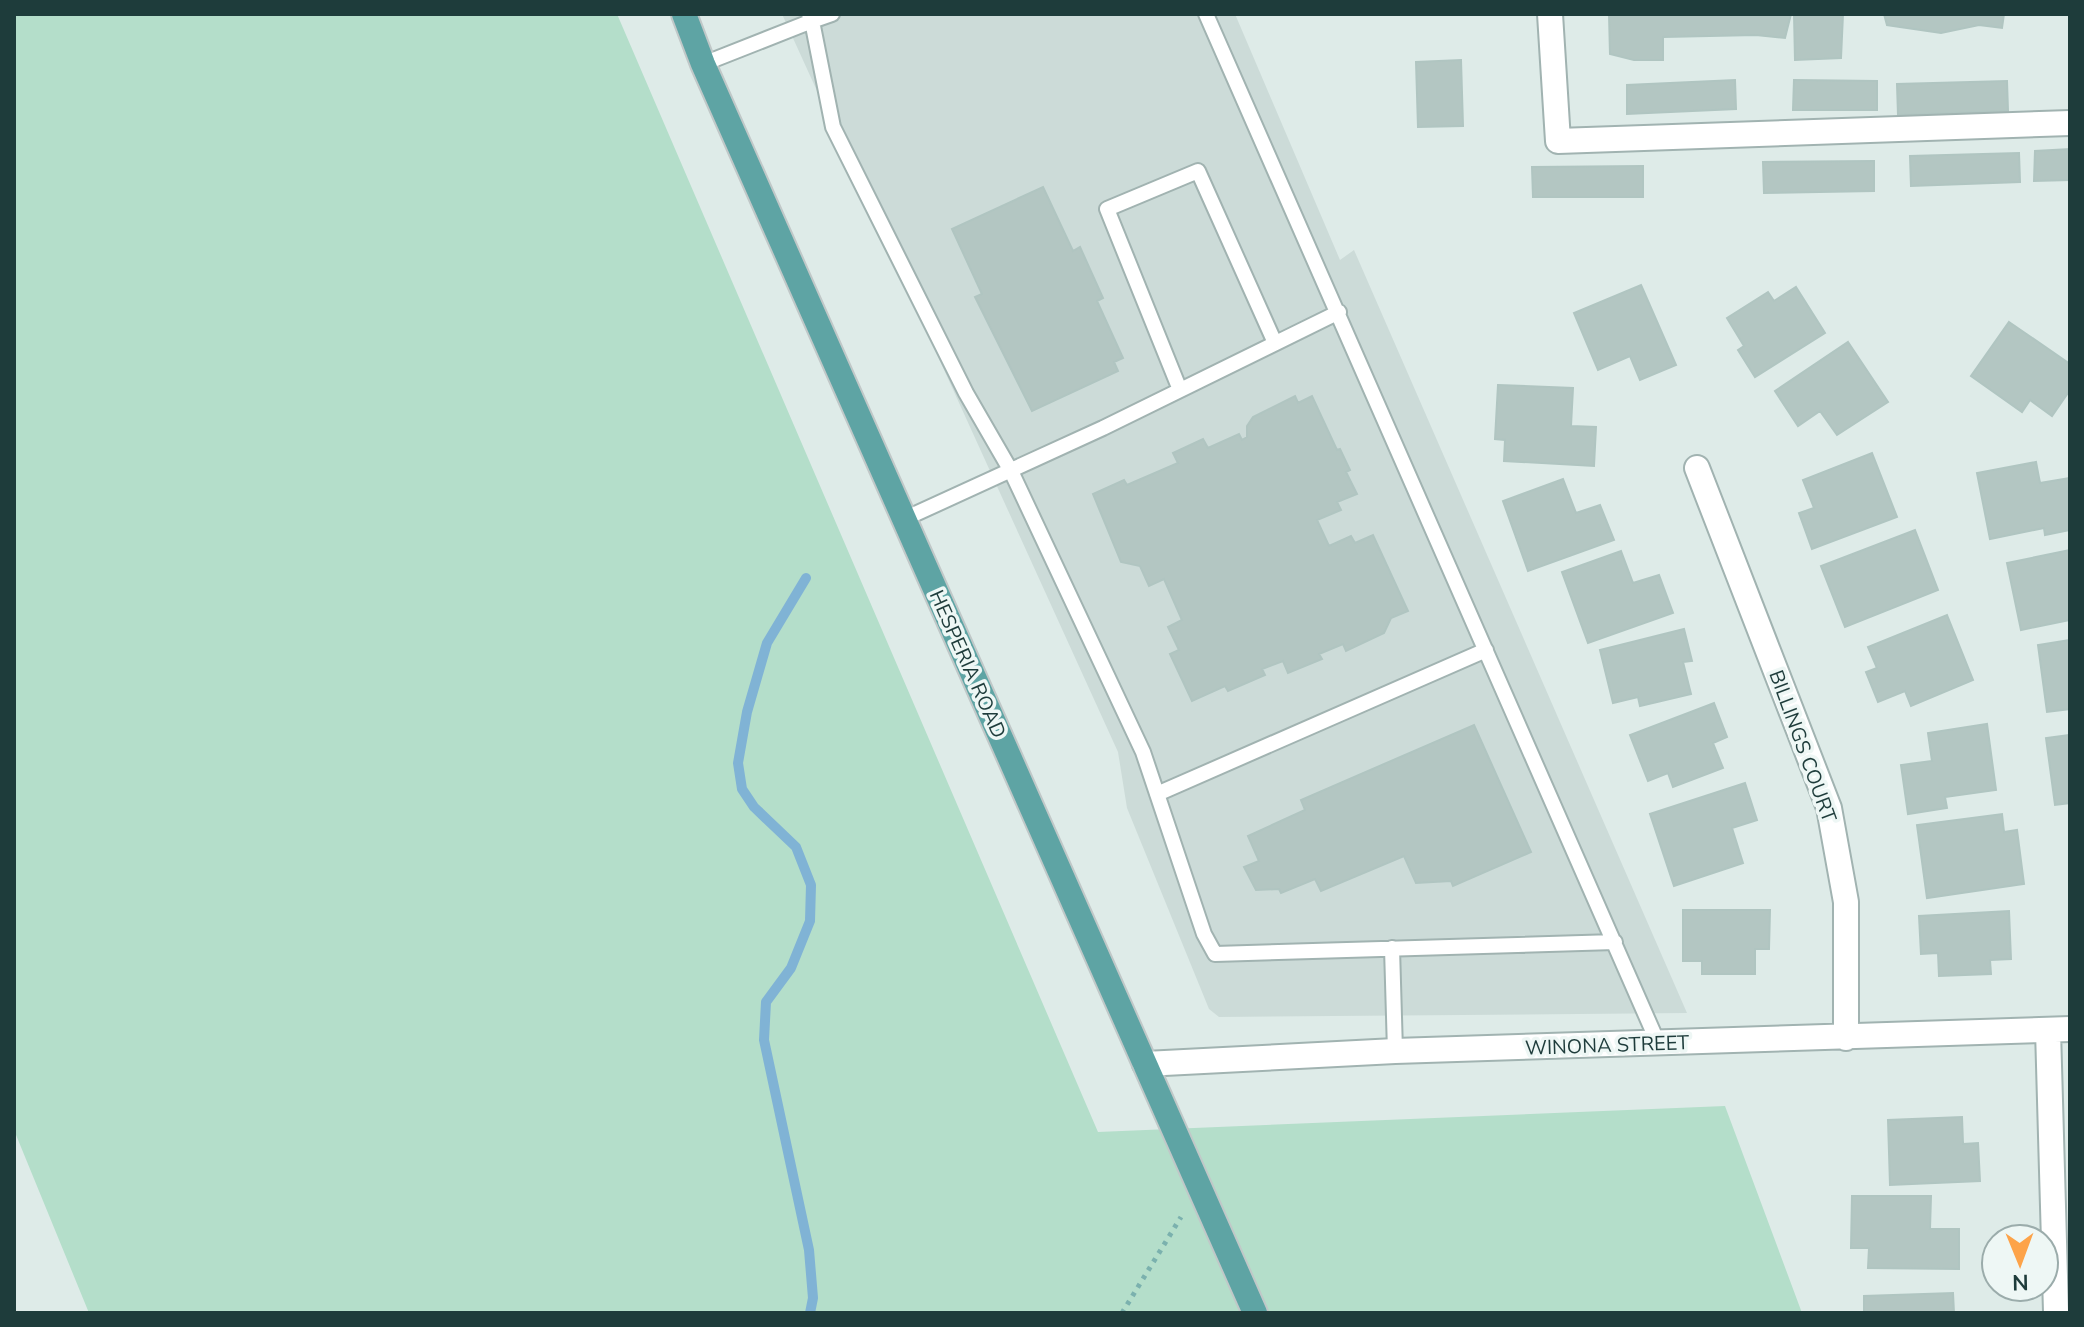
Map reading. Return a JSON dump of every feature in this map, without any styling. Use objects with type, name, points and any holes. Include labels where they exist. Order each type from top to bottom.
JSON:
[{"type":"main road","name":"HESPERIA ROAD","points":[[684,14],[902,520],[1255,1313]]},
{"type":"street","points":[[1550,14],[1558,141],[2070,123]]},
{"type":"street","name":"BILLINGS COURT","points":[[1697,468],[1829,808],[1846,902],[1846,1038]]},
{"type":"street","points":[[2056,1312],[2059,1030]]},
{"type":"street","name":"WINONA STREET","points":[[1145,1064],[1395,1051],[2059,1030]]},
{"type":"lane","points":[[703,64],[810,18],[832,14]]},
{"type":"lane","points":[[1206,14],[1658,1043]]},
{"type":"lane","points":[[810,18],[833,127],[966,393],[1011,471],[1143,752],[1204,934],[1215,954],[1615,942]]},
{"type":"lane","points":[[1180,390],[1107,209],[1198,171],[1275,343]]},
{"type":"lane","points":[[902,520],[1011,471],[1339,312]]},
{"type":"lane","points":[[1157,794],[1486,650]]},
{"type":"lane","points":[[1392,948],[1395,1051]]},
{"type":"path","points":[[1122,1313],[1155,1255],[1199,1190]]},
{"type":"shaded area","points":[[782,14],[1235,14],[1340,260],[1354,250],[1687,1013],[1219,1017],[1209,1009],[1127,808],[1118,752]]},
{"type":"green space","points":[[14,14],[617,14],[1098,1132],[1725,1106],[1802,1313],[89,1313],[14,1130]]},
{"type":"building","points":[[1609,14],[1791,14],[1785,38],[1756,35],[1663,37],[1663,60],[1634,60],[1610,54]]},
{"type":"building","points":[[1794,14],[1843,14],[1841,58],[1795,60]]},
{"type":"building","points":[[1884,14],[2004,14],[2002,28],[1979,25],[1941,33],[1887,25]]},
{"type":"building","points":[[1461,60],[1463,126],[1418,127],[1416,62]]},
{"type":"building","points":[[1735,80],[1736,109],[1627,114],[1627,85]]},
{"type":"building","points":[[1794,80],[1877,81],[1877,110],[1793,110]]},
{"type":"building","points":[[2007,81],[2008,111],[1898,115],[1897,84]]},
{"type":"building","points":[[2070,149],[2070,180],[2034,181],[2035,151]]},
{"type":"building","points":[[2019,153],[2020,182],[1911,186],[1910,156]]},
{"type":"building","points":[[1874,161],[1874,191],[1764,193],[1763,162]]},
{"type":"building","points":[[1643,166],[1643,197],[1533,197],[1532,167]]},
{"type":"building","points":[[1043,187],[1073,251],[1080,247],[1103,298],[1097,301],[1123,358],[1114,362],[1118,371],[1032,411],[975,297],[982,294],[952,229]]},
{"type":"building","points":[[1641,285],[1676,365],[1640,380],[1630,356],[1598,370],[1574,313]]},
{"type":"building","points":[[1796,287],[1825,333],[1755,377],[1738,350],[1744,346],[1727,318],[1768,292],[1774,301]]},
{"type":"building","points":[[2009,322],[2070,364],[2070,390],[2052,416],[2030,400],[2022,412],[1971,376]]},
{"type":"building","points":[[1848,342],[1888,402],[1837,435],[1820,411],[1798,426],[1775,391]]},
{"type":"building","points":[[1498,385],[1573,388],[1571,426],[1596,427],[1594,466],[1504,461],[1505,440],[1495,439]]},
{"type":"building","points":[[1295,396],[1298,403],[1312,396],[1337,450],[1340,449],[1350,470],[1346,472],[1357,494],[1337,502],[1341,510],[1317,520],[1329,546],[1351,536],[1355,543],[1373,535],[1408,611],[1391,618],[1384,633],[1346,651],[1343,644],[1319,654],[1322,659],[1288,673],[1283,661],[1262,669],[1265,675],[1228,691],[1225,686],[1192,701],[1170,654],[1179,650],[1168,627],[1182,620],[1164,579],[1149,586],[1140,566],[1121,562],[1093,494],[1124,480],[1127,485],[1178,463],[1173,453],[1203,439],[1208,448],[1239,434],[1242,440],[1247,437],[1247,426],[1253,417]]},
{"type":"building","points":[[1872,453],[1897,517],[1812,549],[1799,513],[1814,508],[1803,480]]},
{"type":"building","points":[[2036,462],[2040,483],[2070,478],[2070,530],[2045,535],[2044,528],[1990,539],[1977,473]]},
{"type":"building","points":[[1563,479],[1576,513],[1600,505],[1614,540],[1528,571],[1503,501]]},
{"type":"building","points":[[1915,530],[1938,590],[1845,627],[1821,566]]},
{"type":"building","points":[[2070,550],[2070,620],[2021,630],[2007,563]]},
{"type":"building","points":[[1621,551],[1633,583],[1659,575],[1673,613],[1588,643],[1562,572]]},
{"type":"building","points":[[1947,615],[1973,680],[1911,706],[1905,691],[1878,702],[1866,672],[1877,668],[1868,647]]},
{"type":"building","points":[[1684,629],[1692,661],[1683,662],[1691,694],[1640,706],[1638,697],[1613,703],[1600,650]]},
{"type":"building","points":[[2070,640],[2070,709],[2047,712],[2038,645]]},
{"type":"building","points":[[1714,703],[1727,737],[1713,743],[1723,768],[1673,787],[1668,773],[1648,781],[1630,735]]},
{"type":"building","points":[[1987,724],[1996,790],[1945,797],[1947,808],[1908,814],[1901,765],[1932,761],[1928,733]]},
{"type":"building","points":[[1474,725],[1531,852],[1453,886],[1451,881],[1416,883],[1404,856],[1321,891],[1315,879],[1281,893],[1279,889],[1256,890],[1244,867],[1259,861],[1248,836],[1305,810],[1301,800]]},
{"type":"building","points":[[2070,735],[2070,803],[2055,805],[2046,738]]},
{"type":"building","points":[[1745,783],[1757,820],[1732,828],[1743,863],[1674,886],[1650,814]]},
{"type":"building","points":[[2002,814],[2004,832],[2017,830],[2024,884],[1927,898],[1917,825]]},
{"type":"building","points":[[1683,910],[1770,910],[1769,949],[1755,949],[1755,974],[1702,974],[1702,961],[1683,961]]},
{"type":"building","points":[[2009,911],[2011,959],[1990,960],[1991,974],[1939,976],[1938,953],[1921,954],[1919,916]]},
{"type":"building","points":[[1962,1117],[1963,1144],[1978,1143],[1980,1181],[1890,1185],[1888,1120]]},
{"type":"building","points":[[1852,1196],[1931,1196],[1930,1229],[1959,1229],[1959,1269],[1868,1268],[1869,1248],[1851,1248]]},
{"type":"building","points":[[1953,1293],[1954,1313],[1864,1313],[1864,1296]]},
{"type":"waterway","points":[[806,578],[767,643],[747,712],[738,763],[742,789],[754,807],[796,847],[811,885],[810,921],[791,968],[766,1002],[764,1040],[809,1250],[813,1298],[810,1313]]}]
